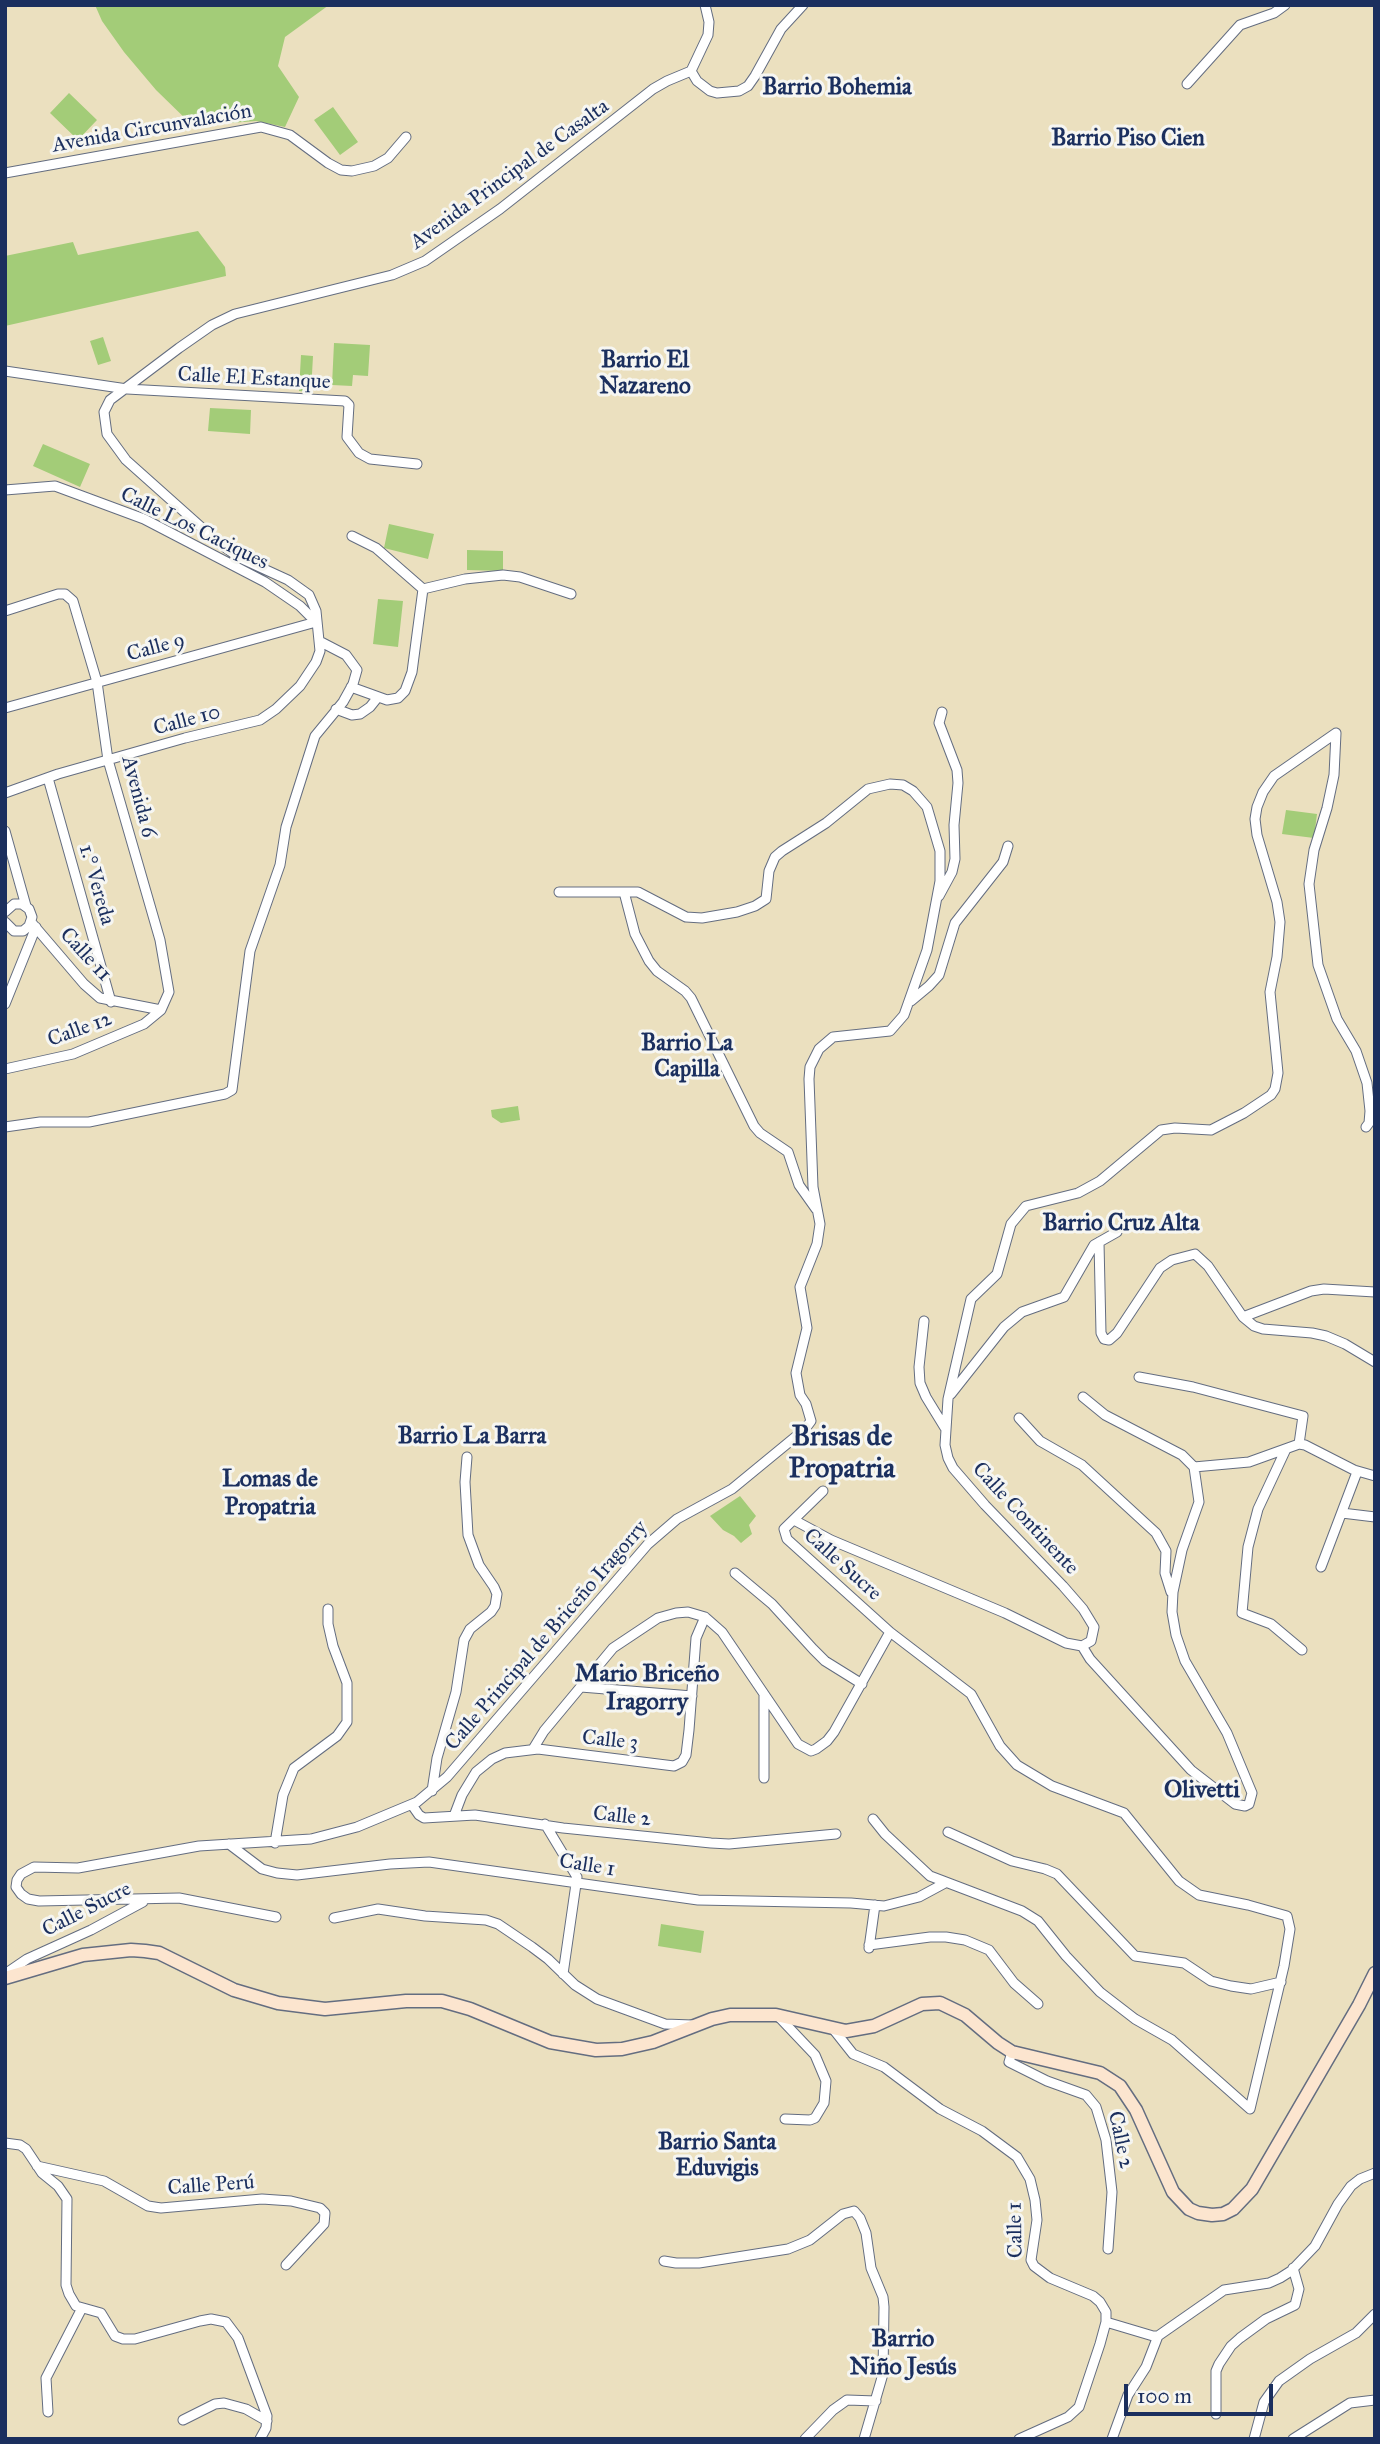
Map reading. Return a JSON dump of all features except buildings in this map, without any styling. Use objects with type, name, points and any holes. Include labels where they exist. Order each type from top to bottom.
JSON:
[{"type":"main road","points":[[5,1976],[83,1955],[131,1950],[159,1953],[234,1990],[278,2003],[325,2009],[406,2001],[442,2001],[470,2008],[550,2042],[596,2050],[622,2049],[653,2042],[694,2025],[730,2015],[776,2015],[846,2031],[874,2026],[922,2004],[940,2003],[965,2015],[1012,2052],[1100,2073],[1113,2080],[1121,2086],[1136,2110],[1173,2192],[1189,2209],[1198,2213],[1223,2214],[1233,2209],[1252,2189],[1375,1973]]},
{"type":"street","points":[[705,5],[709,22],[708,36],[691,71],[697,81],[717,93],[738,91],[747,86],[782,29],[803,5]]},
{"type":"street","points":[[1187,84],[1240,25],[1274,13],[1285,5]]},
{"type":"street","name":"Avenida Principal de Casalta","points":[[316,622],[316,611],[309,594],[288,580],[240,558],[219,543],[145,478],[115,446],[107,434],[104,412],[110,400],[212,325],[235,314],[392,275],[425,261],[500,209],[653,89],[667,80],[691,71]]},
{"type":"street","name":"Avenida Circunvalación","points":[[5,173],[261,127],[290,135],[328,163],[341,170],[352,171],[374,166],[388,158],[406,137]]},
{"type":"street","points":[[5,370],[127,389]]},
{"type":"street","name":"Calle El Estanque","points":[[127,389],[345,401],[349,405],[347,437],[359,453],[370,459],[417,464]]},
{"type":"street","name":"Calle Los Caciques","points":[[5,490],[55,486],[144,519],[265,582],[300,606],[316,622]]},
{"type":"street","points":[[352,536],[376,548],[423,589]]},
{"type":"street","points":[[423,589],[465,579],[503,575],[520,577],[571,594]]},
{"type":"street","points":[[351,687],[387,700],[398,698],[405,691],[412,672],[423,589]]},
{"type":"street","name":"Avenida 6","points":[[5,611],[65,594],[74,601],[97,682],[108,760],[162,952],[169,992],[161,1010]]},
{"type":"street","points":[[5,1127],[40,1122],[89,1122],[225,1094],[232,1090],[250,951],[280,865],[286,827],[315,736],[351,687],[357,670],[338,649],[321,642],[316,622]]},
{"type":"street","name":"Calle 9","points":[[5,708],[316,622]]},
{"type":"street","name":"Calle 10","points":[[5,793],[108,760],[260,720],[268,716],[300,686],[316,662],[321,642]]},
{"type":"street","points":[[337,709],[352,715],[360,713],[370,708],[378,697]]},
{"type":"street","points":[[937,900],[956,859],[954,825],[957,770],[939,723],[942,712]]},
{"type":"street","name":"Calle Continente","points":[[1082,1646],[1091,1641],[1094,1633],[1091,1620],[1063,1586],[953,1468],[945,1445],[948,1399],[971,1299],[998,1273],[1011,1224],[1026,1206],[1078,1193],[1100,1181],[1161,1130],[1211,1130],[1244,1113],[1275,1089],[1278,1073],[1270,992],[1280,922],[1277,902],[1257,835],[1257,807],[1274,776],[1336,733],[1334,775],[1312,861],[1309,884],[1318,965],[1337,1019],[1356,1051],[1367,1083],[1370,1123],[1366,1127]]},
{"type":"street","name":"1.° Vereda","points":[[48,778],[111,1002]]},
{"type":"street","name":"Calle Principal de Briceño Iragorry","points":[[148,1899],[39,1901],[21,1894],[16,1887],[17,1880],[27,1869],[34,1867],[94,1866],[174,1850],[311,1839],[357,1827],[412,1805],[447,1777],[648,1544],[677,1519],[732,1489],[809,1426],[810,1414],[800,1395],[796,1373],[807,1328],[800,1287],[819,1236],[819,1213],[813,1187],[809,1079],[813,1058],[818,1049],[833,1037],[890,1031],[898,1024],[910,1001],[927,950],[940,881],[940,851],[927,807],[913,791],[903,785],[890,784],[867,789],[826,823],[775,857],[769,871],[766,899],[755,906],[713,916],[686,918],[638,892],[559,892]]},
{"type":"street","name":"Calle 11","points":[[5,831],[26,906],[34,924],[85,985],[100,998],[111,1002],[161,1010]]},
{"type":"street","points":[[910,1001],[939,975],[955,923],[1003,862],[1008,846]]},
{"type":"street","points":[[624,892],[635,934],[649,961],[657,971],[691,998],[754,1126],[788,1152],[799,1185],[819,1213]]},
{"type":"street","points":[[5,912],[14,904],[26,906]]},
{"type":"street","name":"Calle 11","points":[[5,922],[10,929],[18,931],[34,924]]},
{"type":"street","points":[[5,1004],[34,924]]},
{"type":"street","name":"Calle 12","points":[[5,1069],[72,1054],[144,1024],[161,1010]]},
{"type":"street","points":[[948,1399],[984,1351],[1014,1318],[1022,1312],[1064,1297],[1088,1254],[1099,1242],[1117,1232]]},
{"type":"street","points":[[1099,1242],[1101,1333],[1104,1339],[1109,1340],[1116,1333],[1154,1273],[1172,1260],[1195,1254],[1201,1258],[1243,1317],[1254,1326],[1326,1336],[1375,1362]]},
{"type":"street","points":[[1243,1317],[1311,1291],[1324,1289],[1375,1293]]},
{"type":"street","points":[[924,1321],[920,1383],[945,1428]]},
{"type":"street","points":[[1139,1377],[1193,1387],[1303,1416],[1298,1444]]},
{"type":"street","points":[[794,1520],[823,1536],[993,1608],[1066,1643],[1082,1646],[1090,1659],[1191,1770],[1235,1804],[1245,1806],[1249,1804],[1252,1793],[1227,1733],[1178,1647],[1172,1612],[1182,1550],[1199,1502],[1194,1467],[1182,1455],[1105,1415],[1083,1397]]},
{"type":"street","points":[[1019,1418],[1040,1441],[1082,1465],[1156,1533],[1166,1551],[1165,1573],[1173,1597]]},
{"type":"street","points":[[1194,1467],[1249,1462],[1298,1444],[1357,1472],[1375,1476]]},
{"type":"street","points":[[1286,1449],[1258,1509],[1248,1547],[1242,1613],[1271,1624],[1302,1650]]},
{"type":"street","points":[[432,1791],[437,1758],[456,1692],[464,1640],[470,1629],[491,1612],[497,1594],[479,1565],[468,1535],[465,1482],[467,1457]]},
{"type":"street","points":[[1321,1567],[1357,1472]]},
{"type":"street","name":"Calle Sucre","points":[[823,1491],[784,1529],[787,1539],[890,1632]]},
{"type":"street","points":[[1342,1513],[1375,1517]]},
{"type":"street","points":[[735,1573],[772,1604],[813,1649],[862,1684]]},
{"type":"street","points":[[275,1843],[283,1795],[294,1768],[337,1736],[347,1722],[347,1683],[333,1646],[328,1625],[328,1609]]},
{"type":"street","points":[[454,1816],[469,1782],[484,1765],[505,1754],[533,1749],[544,1731],[614,1648],[646,1625],[676,1613],[688,1612],[705,1617],[722,1632],[798,1744],[811,1751],[827,1741],[890,1632],[971,1694],[1000,1746],[1017,1765],[1052,1786],[1124,1813],[1179,1881],[1189,1889],[1211,1899],[1248,1905],[1287,1916],[1290,1929],[1281,1982],[1250,2109],[1172,2040],[1135,2019],[1100,1992],[1038,1921],[996,1901],[930,1876],[917,1866],[873,1819]]},
{"type":"street","points":[[581,1687],[691,1696],[696,1639],[705,1617]]},
{"type":"street","points":[[764,1694],[764,1778]]},
{"type":"street","name":"Calle 3","points":[[533,1749],[674,1766],[682,1762],[686,1755],[691,1696]]},
{"type":"street","name":"Calle 2","points":[[412,1805],[424,1818],[475,1815],[563,1828],[720,1843],[836,1834]]},
{"type":"street","points":[[545,1824],[565,1855],[577,1881],[563,1974]]},
{"type":"street","points":[[948,1832],[1012,1861],[1057,1874],[1135,1956],[1184,1963],[1211,1981],[1231,1986],[1251,1989],[1281,1982]]},
{"type":"street","name":"Calle 1","points":[[229,1844],[262,1869],[297,1875],[429,1862],[698,1900],[884,1906],[919,1897],[945,1883]]},
{"type":"street","points":[[148,1899],[179,1898],[276,1917]]},
{"type":"street","name":"Calle Sucre","points":[[5,1976],[27,1959],[91,1930],[148,1899]]},
{"type":"street","points":[[875,1905],[869,1947],[946,1937],[972,1943],[989,1950],[1014,1983],[1038,2004]]},
{"type":"street","points":[[334,1918],[378,1909],[425,1916],[486,1920],[498,1924],[532,1947],[584,1992],[618,2008],[665,2024],[694,2025]]},
{"type":"street","points":[[776,2015],[815,2055],[826,2081],[827,2091],[824,2103],[815,2118],[785,2119]]},
{"type":"street","name":"Calle 1","points":[[834,2030],[853,2054],[884,2067],[940,2109],[982,2131],[1017,2157],[1030,2179],[1035,2200],[1037,2220],[1031,2260],[1034,2266],[1050,2278],[1093,2296],[1106,2312],[1106,2322]]},
{"type":"street","name":"Calle 2","points":[[1012,2052],[1009,2062],[1047,2081],[1086,2095],[1096,2108],[1106,2140],[1112,2192],[1108,2249]]},
{"type":"street","points":[[5,2143],[20,2145],[26,2149],[37,2166],[67,2199],[66,2285],[73,2302],[82,2308],[101,2313],[115,2336],[123,2339],[135,2339],[211,2319],[226,2322],[238,2338],[267,2416],[260,2439]]},
{"type":"street","name":"Calle Perú","points":[[37,2166],[104,2181],[148,2206],[160,2208],[262,2199],[291,2201],[320,2208],[325,2213],[324,2224],[286,2265]]},
{"type":"street","points":[[1019,2439],[1068,2417],[1079,2406],[1106,2322],[1158,2336],[1224,2290],[1269,2283],[1293,2268],[1315,2246],[1351,2186],[1375,2173]]},
{"type":"street","points":[[664,2261],[699,2263],[800,2246],[843,2214],[853,2211],[860,2218],[866,2233],[871,2268],[883,2297],[884,2307],[883,2374],[864,2439]]},
{"type":"street","points":[[1216,2414],[1216,2371],[1219,2364],[1231,2346],[1250,2330],[1295,2305],[1299,2289],[1293,2268]]},
{"type":"street","points":[[48,2412],[46,2378],[82,2308]]},
{"type":"street","points":[[1254,2439],[1264,2402],[1279,2381],[1310,2359],[1356,2333],[1375,2315]]},
{"type":"street","points":[[1112,2439],[1128,2395],[1146,2367],[1158,2336]]},
{"type":"street","points":[[804,2439],[847,2400],[876,2401]]},
{"type":"street","points":[[1293,2439],[1340,2408],[1357,2401],[1375,2400]]},
{"type":"street","points":[[183,2420],[215,2404],[224,2403],[246,2409],[267,2421]]},
{"type":"green space","points":[[95,5],[329,5],[285,37],[278,66],[299,97],[285,127],[256,121],[193,126],[156,90],[124,52],[102,21]]},
{"type":"green space","points":[[69,93],[97,120],[78,140],[50,113]]},
{"type":"green space","points":[[333,107],[358,142],[340,155],[314,120]]},
{"type":"green space","points":[[198,231],[225,267],[226,276],[5,326],[5,256],[73,242],[78,255]]},
{"type":"green space","points":[[103,337],[111,361],[98,365],[90,341]]},
{"type":"green space","points":[[334,343],[370,345],[368,376],[353,375],[352,386],[332,385]]},
{"type":"green space","points":[[301,355],[313,356],[311,392],[299,391]]},
{"type":"green space","points":[[210,408],[251,410],[250,434],[208,431]]},
{"type":"green space","points":[[43,444],[90,464],[80,487],[33,466]]},
{"type":"green space","points":[[389,524],[434,534],[428,559],[384,548]]},
{"type":"green space","points":[[467,550],[503,551],[503,571],[467,570]]},
{"type":"green space","points":[[378,599],[403,601],[398,647],[373,644]]},
{"type":"green space","points":[[1286,810],[1317,814],[1314,838],[1282,834]]},
{"type":"green space","points":[[518,1106],[520,1120],[501,1123],[492,1117],[491,1110]]},
{"type":"green space","points":[[740,1496],[756,1516],[749,1525],[752,1534],[741,1543],[710,1516]]},
{"type":"green space","points":[[661,1924],[704,1931],[701,1953],[658,1946]]},
{"type":"district","name":"Barrio Bohemia","points":[[837,88]]},
{"type":"district","name":"Barrio Piso Cien","points":[[1128,139]]},
{"type":"district","name":"Barrio El Nazareno","points":[[645,374]]},
{"type":"district","name":"Barrio La Capilla","points":[[687,1057]]},
{"type":"district","name":"Barrio Cruz Alta","points":[[1121,1224]]},
{"type":"district","name":"Barrio La Barra","points":[[472,1437]]},
{"type":"district","name":"Brisas de Propatria","points":[[842,1454]]},
{"type":"district","name":"Lomas de Propatria","points":[[270,1494]]},
{"type":"district","name":"Mario Briceño Iragorry","points":[[647,1689]]},
{"type":"district","name":"Olivetti","points":[[1202,1791]]},
{"type":"district","name":"Barrio Santa Eduvigis","points":[[717,2156]]},
{"type":"district","name":"Barrio Niño Jesús","points":[[903,2354]]}]
